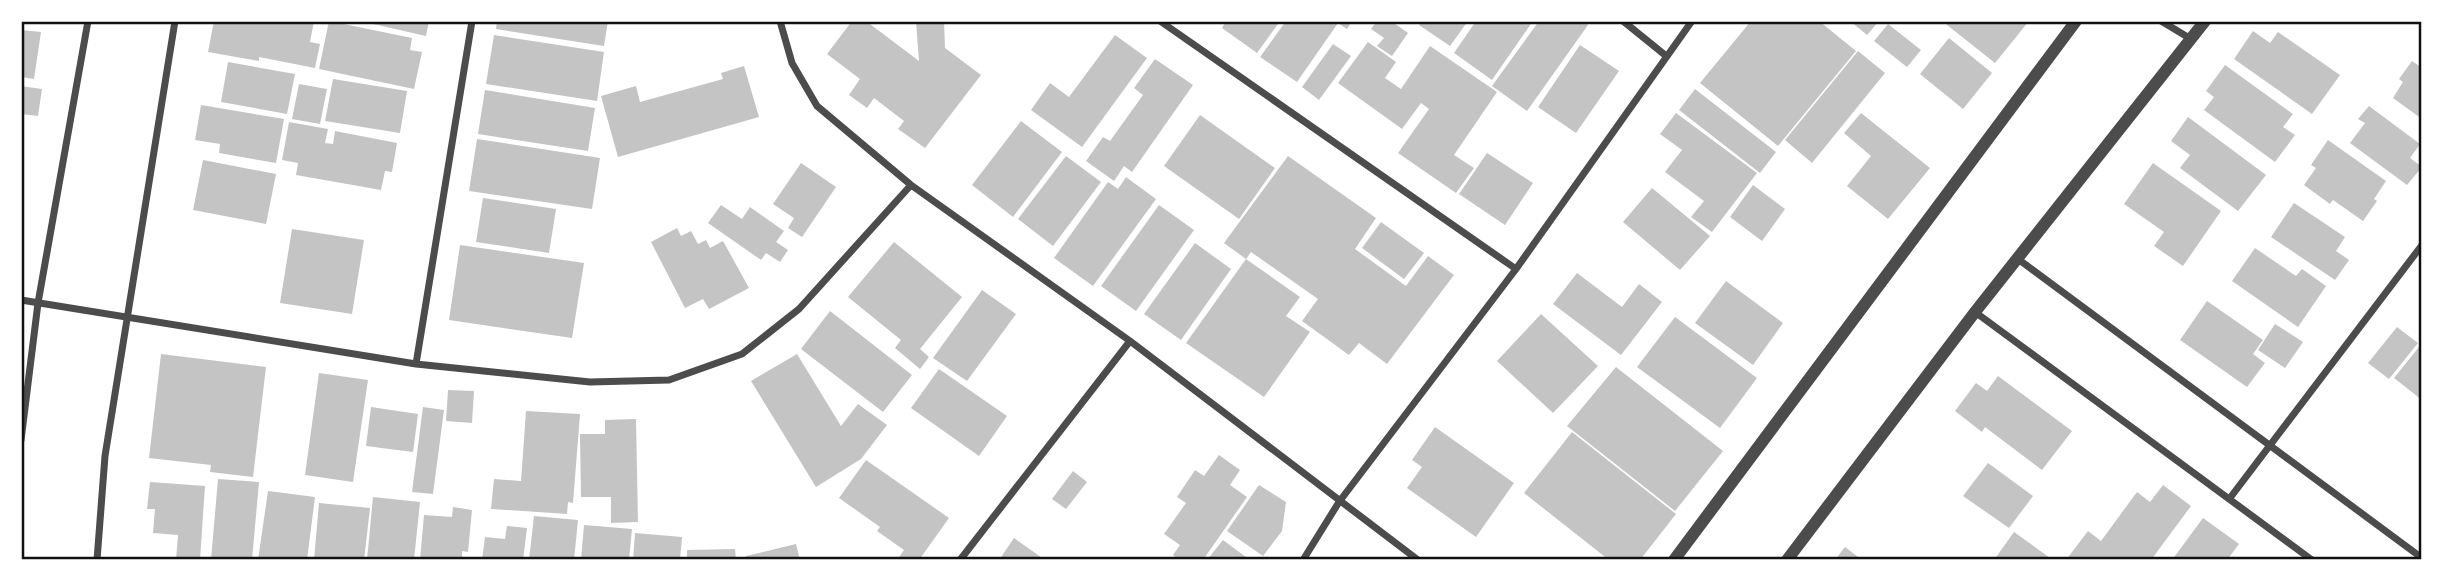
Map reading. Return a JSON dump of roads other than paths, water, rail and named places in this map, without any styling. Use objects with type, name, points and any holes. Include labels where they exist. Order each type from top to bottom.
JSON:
[{"type":"street","points":[[21,440],[38,303],[88,21]]},
{"type":"street","points":[[97,560],[105,456],[175,21]]},
{"type":"street","points":[[416,364],[471,21]]},
{"type":"street","points":[[780,21],[792,63],[817,106],[911,185],[1129,341],[1418,560]]},
{"type":"street","points":[[1160,21],[1516,269]]},
{"type":"street","points":[[1623,21],[1665,55]]},
{"type":"street","points":[[1303,560],[1339,502],[1516,269],[1665,55],[1692,21]]},
{"type":"street","points":[[1674,560],[2076,21]]},
{"type":"street","points":[[2161,21],[2191,39]]},
{"type":"street","points":[[1787,560],[1975,312],[2205,21]]},
{"type":"street","points":[[21,300],[416,364],[590,382],[670,380],[742,354],[799,309],[911,185]]},
{"type":"street","points":[[2230,498],[2422,245]]},
{"type":"street","points":[[2018,259],[2422,558]]},
{"type":"street","points":[[1975,312],[2312,560]]},
{"type":"street","points":[[960,560],[1129,341]]}]
